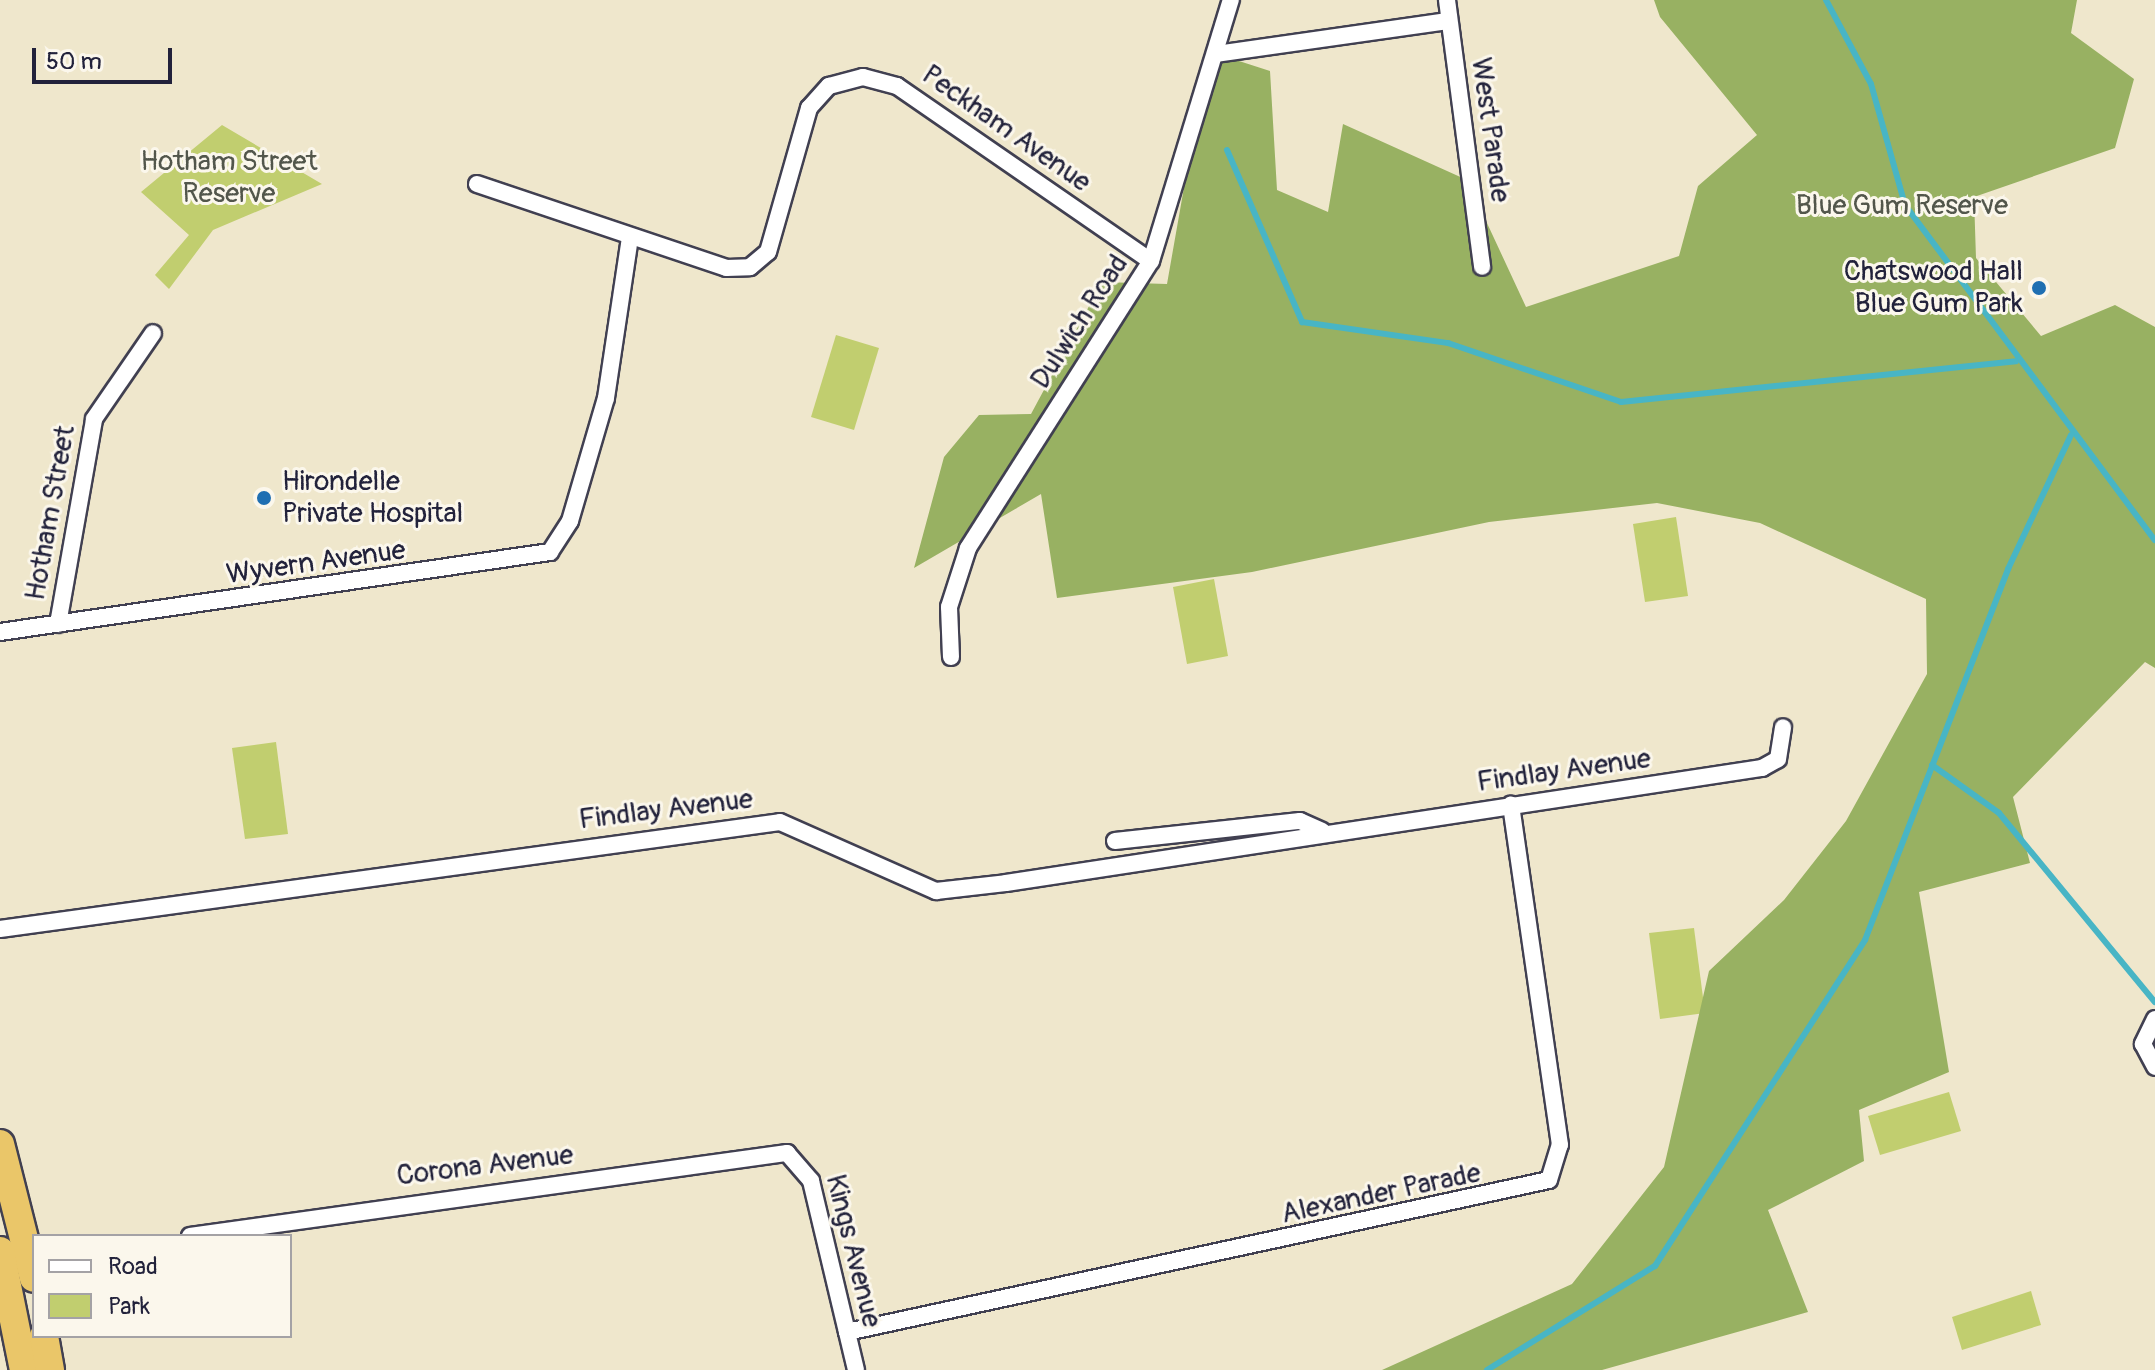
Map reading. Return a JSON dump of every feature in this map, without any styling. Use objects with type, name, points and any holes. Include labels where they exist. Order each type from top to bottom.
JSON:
[{"type":"highway","points":[[0,1144],[18,1268],[24,1370]]},
{"type":"highway","points":[[0,1239],[18,1268]]},
{"type":"highway","points":[[44,1338],[50,1370]]},
{"type":"street","name":"Dulwich Road","points":[[951,657],[949,607],[968,548],[1151,261],[1231,0]]},
{"type":"street","name":"West Parade","points":[[1447,0],[1482,267]]},
{"type":"street","points":[[1216,54],[1449,21]]},
{"type":"street","name":"Peckham Avenue","points":[[477,184],[726,268],[750,267],[768,252],[809,108],[829,86],[863,77],[897,86],[1151,261]]},
{"type":"street","name":"Wyvern Avenue","points":[[0,632],[550,552],[570,521],[606,398],[630,237]]},
{"type":"street","name":"Hotham Street","points":[[58,624],[94,419],[153,333]]},
{"type":"street","name":"Findlay Avenue","points":[[0,929],[752,824],[802,827],[936,891],[1302,843],[1322,831],[1762,768],[1778,759],[1783,727]]},
{"type":"street","name":"Alexander Parade","points":[[847,1332],[1549,1180],[1560,1145],[1511,805]]},
{"type":"street","name":"Findlay Avenue","points":[[1115,841],[1300,821],[1322,831]]},
{"type":"street","points":[[2155,1019],[2143,1044],[2155,1067]]},
{"type":"street","name":"Kings Avenue","points":[[787,1153],[811,1181],[856,1370]]},
{"type":"street","name":"Corona Avenue","points":[[204,1234],[787,1153]]},
{"type":"green space","name":"Blue Gum Reserve","points":[[1654,0],[2077,0],[2071,33],[2134,79],[2115,148],[1974,197],[1976,258],[2041,336],[2115,305],[2155,327],[2155,668],[2145,662],[2013,797],[2030,863],[1919,892],[1949,1072],[1859,1110],[1864,1161],[1768,1210],[1808,1312],[1602,1370],[1382,1370],[1572,1284],[1664,1167],[1709,971],[1784,900],[1846,821],[1927,674],[1926,599],[1760,523],[1657,503],[1489,522],[1252,572],[1057,598],[1041,494],[914,568],[944,457],[979,415],[1031,414],[1102,282],[1167,284],[1208,51],[1270,71],[1277,190],[1328,212],[1343,124],[1467,180],[1526,307],[1679,256],[1698,186],[1757,135],[1660,17]]},
{"type":"green space","name":"Hotham Street Reserve","points":[[222,125],[322,184],[213,230],[169,289],[155,275],[189,235],[141,192]]},
{"type":"green space","points":[[836,335],[879,348],[854,430],[811,417]]},
{"type":"green space","points":[[1676,517],[1688,596],[1645,602],[1633,524]]},
{"type":"green space","points":[[1214,579],[1228,656],[1187,664],[1173,587]]},
{"type":"green space","points":[[276,742],[288,834],[245,839],[232,748]]},
{"type":"green space","points":[[1694,928],[1705,1013],[1660,1019],[1649,933]]},
{"type":"green space","points":[[1949,1092],[1961,1131],[1880,1155],[1868,1116]]},
{"type":"green space","points":[[2031,1291],[2041,1325],[1962,1350],[1952,1317]]},
{"type":"waterway","points":[[1826,0],[1871,84],[1905,205],[2155,540]]},
{"type":"waterway","points":[[1227,150],[1302,322],[1448,343],[1621,402],[2016,361]]},
{"type":"waterway","points":[[1487,1370],[1655,1266],[1865,940],[2008,569],[2071,435]]},
{"type":"waterway","points":[[1932,765],[1999,813],[2155,1002]]},
{"type":"place","name":"Chatswood Hall Blue Gum Park","points":[[2039,288]]},
{"type":"place","name":"Hirondelle Private Hospital","points":[[264,498]]}]
